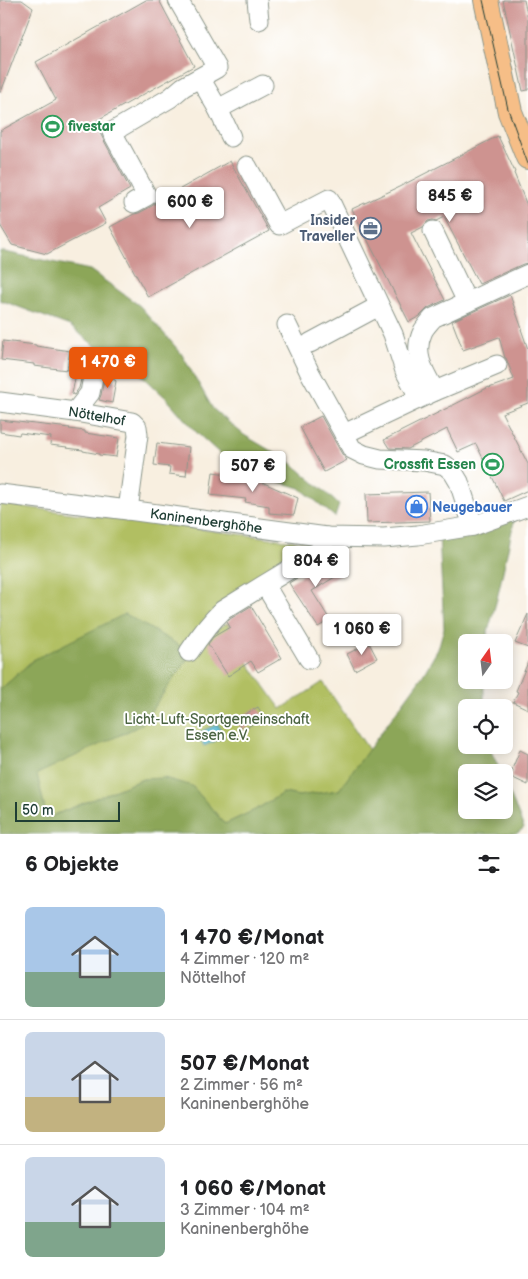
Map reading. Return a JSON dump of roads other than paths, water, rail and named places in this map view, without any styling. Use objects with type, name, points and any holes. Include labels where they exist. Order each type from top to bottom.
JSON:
[{"type":"main road","points":[[486,0],[510,112],[527,150]]},
{"type":"street","points":[[138,195],[112,132],[217,68],[178,0]]},
{"type":"street","points":[[257,0],[259,20]]},
{"type":"street","points":[[200,78],[218,109],[231,137]]},
{"type":"street","points":[[218,109],[263,85]]},
{"type":"street","points":[[247,166],[279,225],[329,199],[393,334],[405,371],[427,394]]},
{"type":"street","points":[[433,231],[467,302]]},
{"type":"street","points":[[427,394],[418,348],[423,330],[433,318],[528,274]]},
{"type":"street","points":[[310,343],[380,306]]},
{"type":"street","points":[[287,326],[352,449],[364,455],[380,459],[424,461],[445,465],[453,472],[459,482],[472,526]]},
{"type":"street","points":[[344,434],[427,394],[497,365]]},
{"type":"street","points":[[75,412],[90,393],[94,371]]},
{"type":"street","name":"Nöttelhof","points":[[0,402],[132,422],[137,427],[138,435],[128,510]]},
{"type":"street","name":"Kaninenberghöhe","points":[[0,494],[327,537],[384,538],[418,536],[472,526],[528,506]]},
{"type":"street","points":[[189,652],[203,631],[223,610],[318,552],[327,537]]},
{"type":"street","points":[[265,585],[309,659]]},
{"type":"water","points":[[218,724],[224,737],[204,746],[198,733]]},
{"type":"tram line","points":[[483,0],[508,109],[528,164]]},
{"type":"place","name":"fivestar","points":[[52,126]]},
{"type":"place","name":"Insider Traveller","points":[[371,228]]},
{"type":"place","name":"Crossfit Essen","points":[[492,464]]},
{"type":"place","name":"Neugebauer","points":[[416,507]]},
{"type":"park label","name":"Licht-Luft-Sportgemeinschaft Essen e.V.","points":[[217,728]]}]
